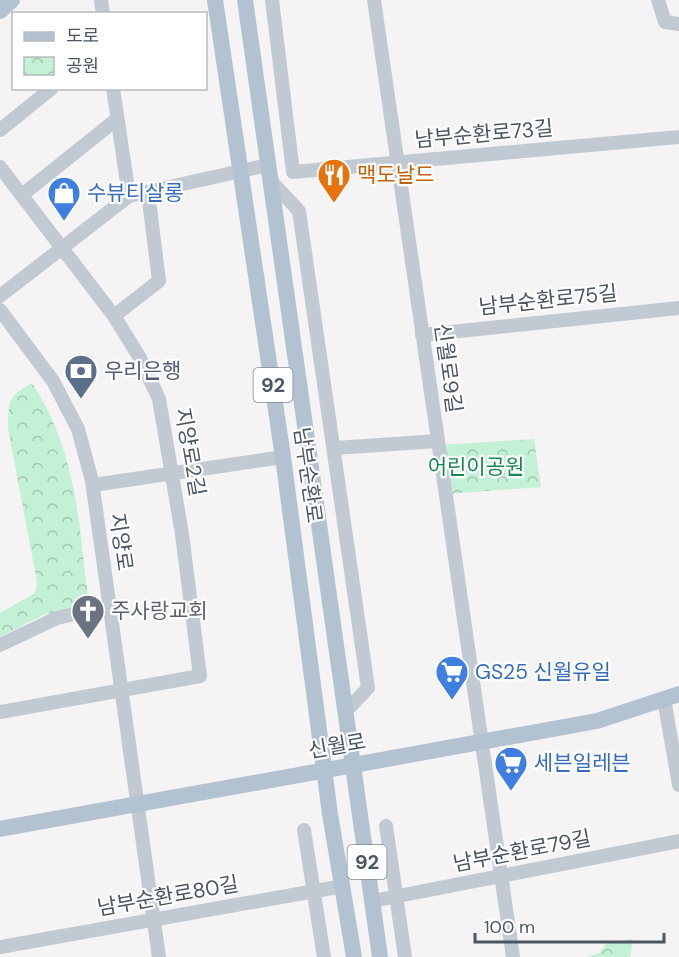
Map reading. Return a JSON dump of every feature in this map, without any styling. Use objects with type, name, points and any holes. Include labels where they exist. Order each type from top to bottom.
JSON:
[{"type":"main road","points":[[0,10],[12,0]]},
{"type":"main road","name":"남부순환로","points":[[215,0],[283,457],[325,771],[354,957]]},
{"type":"main road","name":"남부순환로","points":[[245,0],[380,957]]},
{"type":"main road","name":"신월로","points":[[0,829],[597,720],[672,697]]},
{"type":"main road","name":"남부순환로","points":[[343,886],[346,957]]},
{"type":"street","name":"남부순환로73길","points":[[272,0],[293,172],[679,137]]},
{"type":"street","name":"신월로9길","points":[[374,0],[513,957]]},
{"type":"street","points":[[658,0],[665,22],[679,24]]},
{"type":"street","points":[[0,130],[50,90]]},
{"type":"street","points":[[113,90],[129,196]]},
{"type":"street","points":[[22,195],[117,119]]},
{"type":"street","name":"지양로2길","points":[[0,167],[114,316],[140,358],[159,399],[173,472],[200,676],[120,690]]},
{"type":"street","points":[[0,296],[129,196],[241,171],[270,173]]},
{"type":"street","name":"남부순환로","points":[[270,173],[299,211],[335,448],[368,688],[345,712]]},
{"type":"street","points":[[114,316],[159,281],[148,192]]},
{"type":"street","name":"남부순환로75길","points":[[422,335],[679,308]]},
{"type":"street","name":"지양로","points":[[0,310],[53,381],[78,429],[93,485],[135,804],[159,957]]},
{"type":"street","points":[[335,448],[438,441]]},
{"type":"street","points":[[93,485],[283,457]]},
{"type":"street","points":[[0,645],[57,618],[109,606]]},
{"type":"street","points":[[0,712],[120,690]]},
{"type":"street","points":[[672,697],[679,785]]},
{"type":"street","points":[[386,826],[405,957]]},
{"type":"street","points":[[304,830],[324,957]]},
{"type":"street","name":"남부순환로79길","points":[[373,901],[679,841]]},
{"type":"street","name":"남부순환로80길","points":[[0,947],[343,886]]},
{"type":"green space","points":[[32,383],[59,436],[74,489],[89,604],[83,608],[45,614],[0,637],[0,613],[35,593],[37,582],[8,428],[11,400],[18,392]]},
{"type":"green space","name":"어린이공원","points":[[534,439],[541,487],[446,494],[440,445]]},
{"type":"green space","points":[[633,939],[630,957],[587,957],[599,953],[607,943]]},
{"type":"place","name":"맥도날드","points":[[334,204]]},
{"type":"place","name":"수뷰티살롱","points":[[64,222]]},
{"type":"place","name":"우리은행","points":[[81,400]]},
{"type":"place","name":"주사랑교회","points":[[88,640]]},
{"type":"place","name":"GS25 신월유일","points":[[452,701]]},
{"type":"place","name":"세븐일레븐","points":[[511,792]]}]
